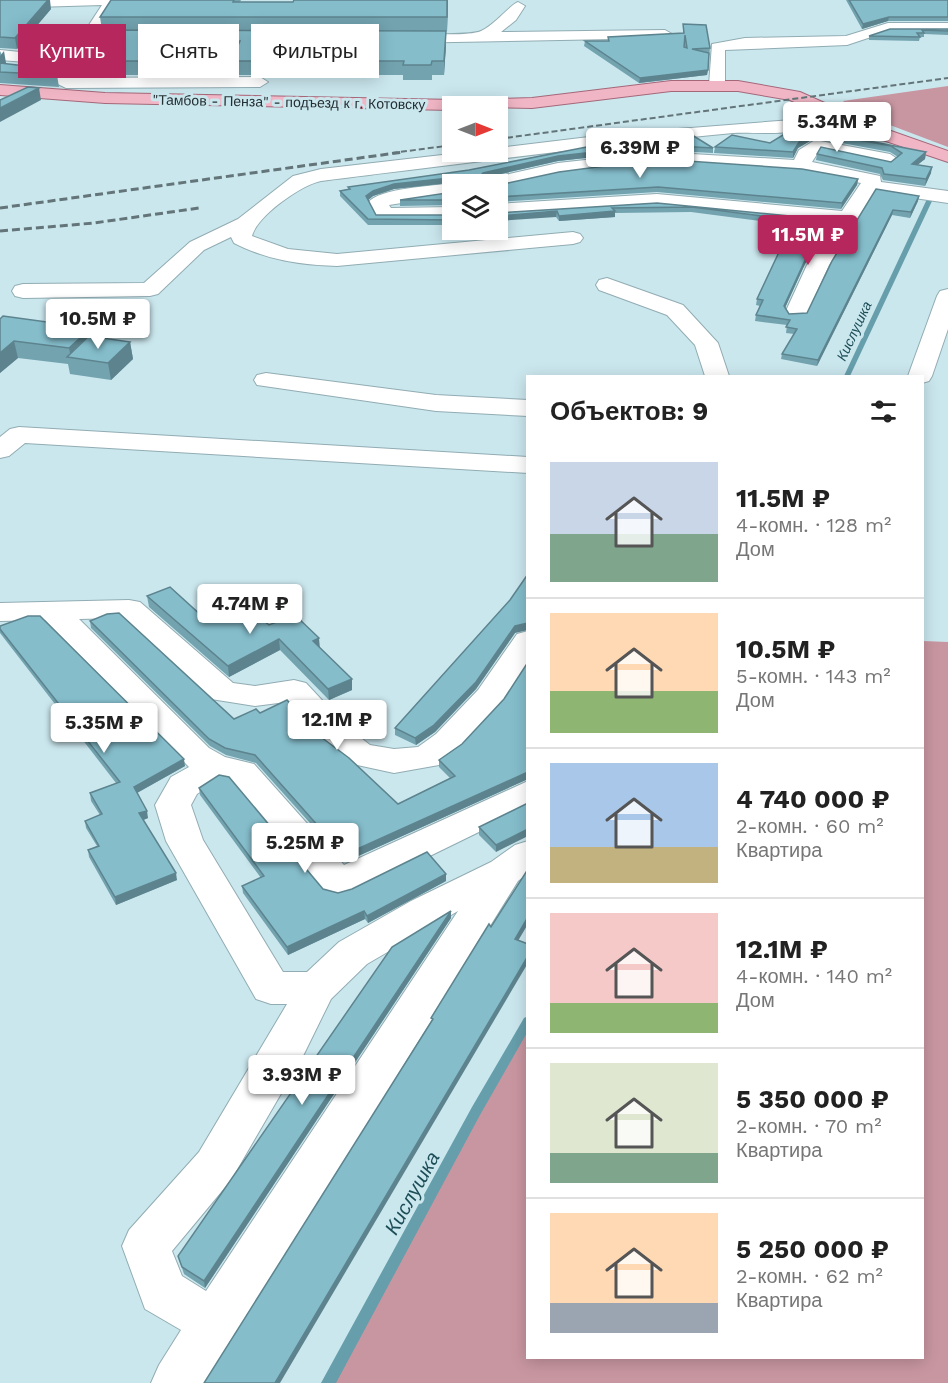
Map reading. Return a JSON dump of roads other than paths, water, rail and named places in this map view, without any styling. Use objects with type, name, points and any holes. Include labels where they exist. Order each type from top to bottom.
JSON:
[{"type":"main road","name":"\"Тамбов - Пенза\" - подъезд к г. Котовску","points":[[0,90],[23,94],[105,98],[456,105],[532,103],[649,89],[717,85],[783,93],[813,103],[895,140],[948,158]]},
{"type":"main road","name":"\"Тамбов - Пенза\" - подъезд к г. Котовску","points":[[649,89],[738,92],[770,100],[804,121],[948,158]]},
{"type":"lane","points":[[0,4],[112,1]]},
{"type":"lane","points":[[112,1],[88,37],[133,37]]},
{"type":"lane","points":[[478,38],[492,33],[510,18],[518,6]]},
{"type":"lane","points":[[101,16],[124,16]]},
{"type":"lane","points":[[717,85],[717,47],[745,43],[847,40],[888,27],[948,27]]},
{"type":"lane","points":[[387,38],[665,34]]},
{"type":"lane","points":[[0,55],[18,56]]},
{"type":"lane","points":[[58,78],[66,82],[260,82]]},
{"type":"lane","points":[[0,106],[23,94]]},
{"type":"lane","points":[[804,121],[782,131],[778,138],[890,160]]},
{"type":"lane","points":[[23,291],[150,290],[197,246],[245,224],[300,180],[321,175],[614,139],[804,121]]},
{"type":"lane","points":[[802,166],[805,154],[815,145]]},
{"type":"lane","points":[[508,180],[558,169],[658,157],[802,166],[873,180],[819,266],[796,313]]},
{"type":"lane","points":[[522,177],[542,187],[573,186]]},
{"type":"lane","points":[[442,191],[391,198],[378,203],[384,214],[442,213]]},
{"type":"lane","points":[[837,197],[866,193],[948,197]]},
{"type":"lane","points":[[508,209],[657,200],[734,204],[848,219]]},
{"type":"lane","points":[[245,224],[241,239],[263,251],[301,259],[349,259],[573,238]]},
{"type":"lane","points":[[607,285],[675,310],[706,343],[717,375]]},
{"type":"lane","points":[[920,375],[948,296]]},
{"type":"lane","points":[[266,380],[436,403],[526,408]]},
{"type":"lane","points":[[0,450],[19,435],[526,465]]},
{"type":"lane","points":[[0,612],[129,609],[223,692],[255,696],[294,690],[336,735],[360,755],[394,761],[427,757],[448,742],[490,697],[526,644]]},
{"type":"lane","points":[[53,610],[197,756],[214,767],[242,772],[338,884],[526,794]]},
{"type":"lane","points":[[214,767],[184,786],[173,805],[185,841],[271,988],[316,988]]},
{"type":"lane","points":[[214,1323],[163,1292],[146,1246],[215,1166],[289,1042],[316,988],[353,953],[424,911],[516,863]]},
{"type":"lane","points":[[177,1383],[516,863]]},
{"type":"waterway","name":"Кислушка","points":[[847,375],[930,199]]},
{"type":"waterway","name":"Кислушка","points":[[328,1383],[476,1111],[526,1024]]},
{"type":"railway","points":[[508,138],[948,78]]},
{"type":"railway","points":[[392,153],[442,146]]},
{"type":"railway","points":[[0,208],[403,152]]},
{"type":"railway","points":[[0,231],[94,223],[199,208]]}]
